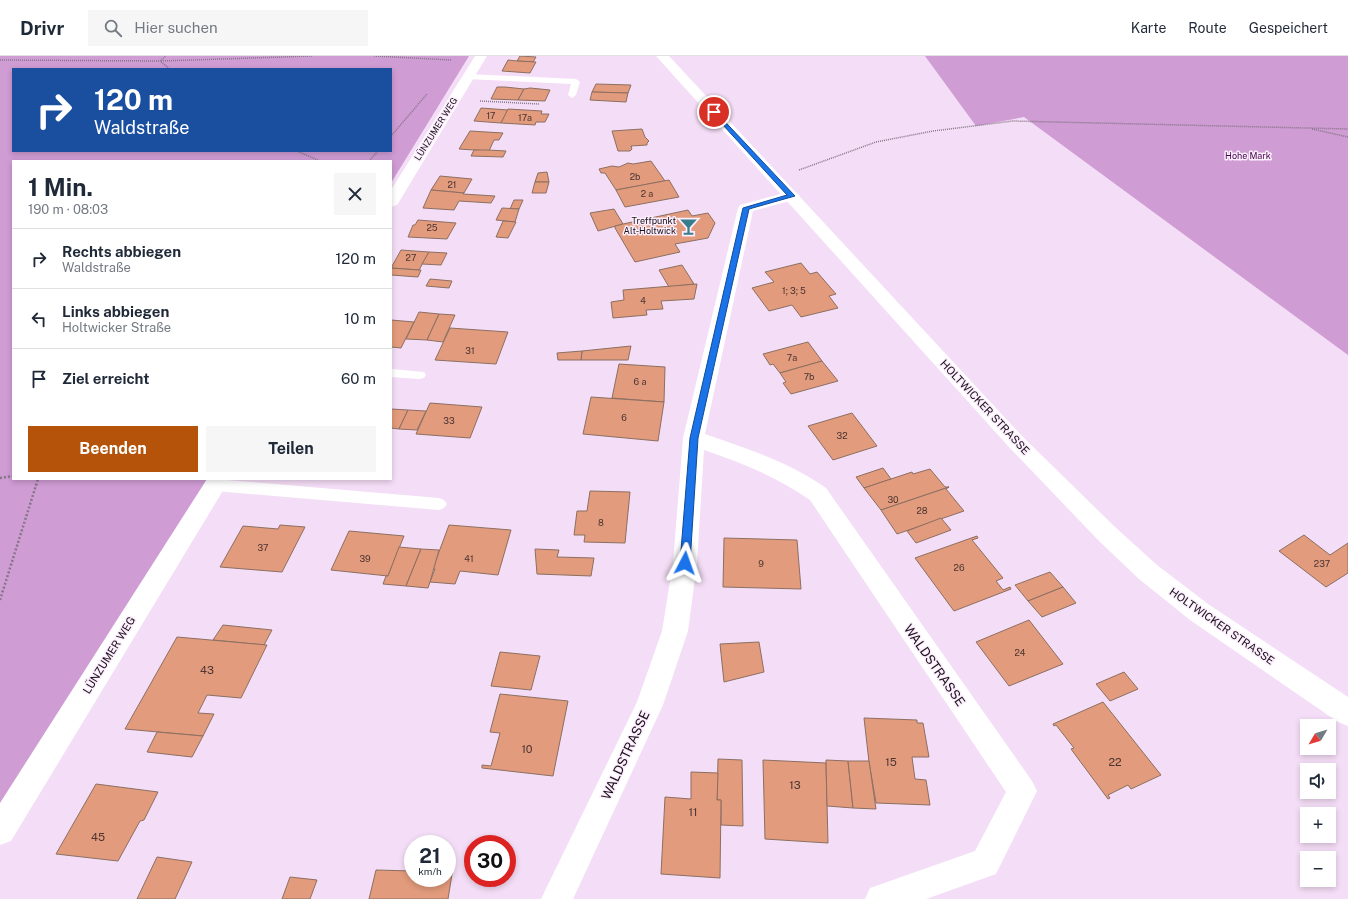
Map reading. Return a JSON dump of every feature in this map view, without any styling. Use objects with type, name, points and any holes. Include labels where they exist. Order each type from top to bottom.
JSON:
[{"type":"street","name":"LÜNZUMER WEG","points":[[392,200],[481,56]]},
{"type":"street","name":"HOLTWICKER STRASSE","points":[[662,56],[792,196],[1015,441],[1107,534],[1148,572],[1199,612],[1348,713]]},
{"type":"street","name":"WALDSTRASSE","points":[[557,899],[649,705],[675,631],[685,563],[694,438],[746,208],[792,196]]},
{"type":"street","name":"WALDSTRASSE","points":[[694,438],[772,467],[794,478],[818,494],[1022,791],[985,863],[881,899]]},
{"type":"street","name":"LÜNZUMER WEG","points":[[0,830],[217,482]]},
{"type":"lane","points":[[468,77],[576,82],[572,95]]},
{"type":"lane","points":[[392,373],[419,375]]},
{"type":"lane","points":[[217,482],[439,504]]},
{"type":"path","points":[[160,61],[166,56]]},
{"type":"path","points":[[0,60],[160,61],[312,56]]},
{"type":"path","points":[[374,56],[458,60]]},
{"type":"path","points":[[160,61],[169,68]]},
{"type":"path","points":[[392,135],[432,89]]},
{"type":"path","points":[[454,100],[539,104]]},
{"type":"path","points":[[775,178],[876,142],[933,131],[1013,121],[1348,130]]},
{"type":"path","points":[[1306,128],[1348,137]]},
{"type":"path","points":[[299,152],[318,160]]},
{"type":"path","points":[[370,160],[377,152]]},
{"type":"path","points":[[0,478],[12,476]]},
{"type":"path","points":[[0,600],[38,480]]},
{"type":"green space","points":[[0,56],[469,56],[392,181],[392,160],[12,160],[12,480],[209,480],[0,823]]},
{"type":"green space","name":"Hohe Mark","points":[[925,56],[1348,56],[1348,355],[1024,117],[976,126]]},
{"type":"building","points":[[520,56],[536,57],[533,62],[517,61]]},
{"type":"building","points":[[508,60],[536,62],[530,73],[502,71]]},
{"type":"building","points":[[596,84],[631,85],[628,93],[592,92]]},
{"type":"building","points":[[497,87],[524,89],[518,100],[491,99]]},
{"type":"building","points":[[530,88],[550,90],[545,101],[518,100],[524,89]]},
{"type":"building","points":[[592,92],[628,93],[626,102],[590,100]]},
{"type":"building","points":[[481,108],[508,110],[501,123],[474,121]]},
{"type":"building","points":[[508,109],[542,111],[541,114],[549,114],[545,122],[536,122],[535,125],[501,123]]},
{"type":"building","points":[[642,129],[645,137],[649,141],[647,145],[631,146],[632,149],[630,151],[618,151],[612,131]]},
{"type":"building","points":[[470,131],[503,133],[499,140],[494,140],[489,151],[459,149]]},
{"type":"building","points":[[474,150],[506,151],[503,157],[471,156]]},
{"type":"building","points":[[651,161],[665,181],[616,190],[605,173],[601,173],[599,169],[612,166],[619,167],[628,163],[633,164]]},
{"type":"building","points":[[547,172],[549,182],[535,182],[538,173]]},
{"type":"building","points":[[440,176],[472,179],[464,193],[431,190]]},
{"type":"building","points":[[669,180],[679,197],[625,207],[616,190]]},
{"type":"building","points":[[535,182],[549,182],[546,193],[532,193]]},
{"type":"building","points":[[431,190],[495,196],[491,203],[459,201],[454,210],[423,208]]},
{"type":"building","points":[[514,200],[523,200],[519,209],[510,209]]},
{"type":"building","points":[[502,208],[519,209],[515,222],[496,220]]},
{"type":"building","points":[[614,209],[623,224],[598,231],[590,213]]},
{"type":"building","points":[[688,210],[692,216],[708,213],[715,223],[708,238],[675,244],[680,252],[635,262],[615,228],[615,226],[623,224]]},
{"type":"building","points":[[418,220],[456,223],[447,239],[408,237],[413,225],[415,225]]},
{"type":"building","points":[[503,221],[516,222],[508,238],[496,237]]},
{"type":"building","points":[[401,250],[429,252],[419,270],[392,268]]},
{"type":"building","points":[[429,252],[447,253],[441,265],[422,264]]},
{"type":"building","points":[[801,263],[810,274],[817,272],[836,294],[829,296],[838,308],[801,317],[792,305],[769,311],[752,288],[774,282],[765,272]]},
{"type":"building","points":[[682,265],[694,284],[669,287],[659,270]]},
{"type":"building","points":[[392,268],[421,270],[418,277],[392,275]]},
{"type":"building","points":[[430,279],[452,281],[449,288],[426,286]]},
{"type":"building","points":[[697,284],[694,299],[661,301],[663,309],[646,310],[647,315],[613,318],[611,302],[624,300],[623,290]]},
{"type":"building","points":[[419,312],[439,314],[427,340],[406,339]]},
{"type":"building","points":[[439,314],[455,315],[443,342],[427,340]]},
{"type":"building","points":[[392,320],[414,322],[401,348],[392,347]]},
{"type":"building","points":[[450,328],[508,332],[496,364],[435,360]]},
{"type":"building","points":[[808,342],[822,361],[780,373],[773,364],[770,365],[763,354]]},
{"type":"building","points":[[631,346],[628,360],[581,360],[582,351]]},
{"type":"building","points":[[582,351],[581,360],[558,360],[557,353]]},
{"type":"building","points":[[822,361],[838,381],[791,394],[783,383],[786,382],[780,373]]},
{"type":"building","points":[[619,364],[665,367],[664,402],[612,398]]},
{"type":"building","points":[[591,397],[664,402],[658,441],[583,434]]},
{"type":"building","points":[[430,403],[482,407],[470,438],[416,434]]},
{"type":"building","points":[[392,409],[408,410],[399,429],[392,428]]},
{"type":"building","points":[[408,410],[426,411],[417,430],[399,429]]},
{"type":"building","points":[[852,413],[877,446],[833,460],[808,426]]},
{"type":"building","points":[[883,468],[891,479],[864,488],[856,477]]},
{"type":"building","points":[[930,469],[945,487],[949,487],[881,510],[864,488],[912,472],[913,474]]},
{"type":"building","points":[[949,487],[946,489],[964,511],[897,534],[881,510]]},
{"type":"building","points":[[590,491],[630,492],[625,543],[584,542],[585,535],[574,535],[577,511],[587,511]]},
{"type":"building","points":[[941,518],[951,530],[916,543],[907,531]]},
{"type":"building","points":[[280,525],[305,527],[282,572],[220,567],[243,526],[278,529]]},
{"type":"building","points":[[449,525],[511,530],[498,575],[460,571],[455,584],[430,582],[435,569],[433,568]]},
{"type":"building","points":[[349,531],[404,536],[388,576],[331,570]]},
{"type":"building","points":[[1304,535],[1330,555],[1348,543],[1348,573],[1326,587],[1279,551]]},
{"type":"building","points":[[977,536],[978,538],[972,540],[1003,578],[996,581],[1003,590],[1010,587],[1011,589],[954,611],[915,558]]},
{"type":"building","points":[[724,538],[797,540],[801,589],[723,587]]},
{"type":"building","points":[[399,547],[421,549],[406,586],[383,584],[386,576],[388,576]]},
{"type":"building","points":[[421,549],[439,550],[428,588],[406,586]]},
{"type":"building","points":[[535,549],[559,550],[557,557],[594,558],[591,576],[537,574]]},
{"type":"building","points":[[1050,572],[1063,587],[1028,601],[1015,585]]},
{"type":"building","points":[[1063,587],[1076,603],[1042,617],[1028,601]]},
{"type":"building","points":[[1029,620],[1063,664],[1009,686],[976,642]]},
{"type":"building","points":[[223,625],[272,630],[264,645],[213,640]]},
{"type":"building","points":[[177,637],[267,645],[241,698],[207,695],[198,713],[214,714],[203,736],[125,729]]},
{"type":"building","points":[[759,642],[764,672],[724,682],[720,644]]},
{"type":"building","points":[[500,652],[540,656],[531,690],[491,686]]},
{"type":"building","points":[[1124,672],[1138,689],[1110,701],[1096,684]]},
{"type":"building","points":[[500,694],[568,701],[553,776],[482,768],[482,765],[491,766],[500,733],[490,732]]},
{"type":"building","points":[[1103,702],[1161,775],[1131,789],[1128,785],[1108,795],[1110,798],[1108,799],[1071,749],[1074,748],[1056,725],[1054,726],[1053,724]]},
{"type":"building","points":[[864,718],[917,720],[917,723],[923,723],[929,757],[912,757],[915,779],[926,780],[930,805],[876,803]]},
{"type":"building","points":[[157,732],[203,736],[192,757],[147,752]]},
{"type":"building","points":[[718,759],[742,760],[743,826],[721,825],[721,800],[717,800]]},
{"type":"building","points":[[763,760],[826,763],[828,843],[765,839]]},
{"type":"building","points":[[826,760],[848,761],[853,808],[827,806]]},
{"type":"building","points":[[848,761],[869,761],[876,809],[853,808]]},
{"type":"building","points":[[691,772],[718,773],[717,800],[721,800],[720,878],[661,874],[665,797],[691,799]]},
{"type":"building","points":[[96,784],[158,792],[144,820],[140,821],[118,861],[56,854]]},
{"type":"building","points":[[157,857],[192,862],[175,899],[137,899]]},
{"type":"building","points":[[376,870],[404,871],[404,887],[450,887],[448,899],[369,899]]},
{"type":"building","points":[[290,877],[317,880],[310,899],[282,899]]},
{"type":"place","name":"Treffpunkt Alt-Holtwick","points":[[689,226]]},
{"type":"route","points":[[685,563],[694,438],[746,208],[792,196],[714,112]]}]
